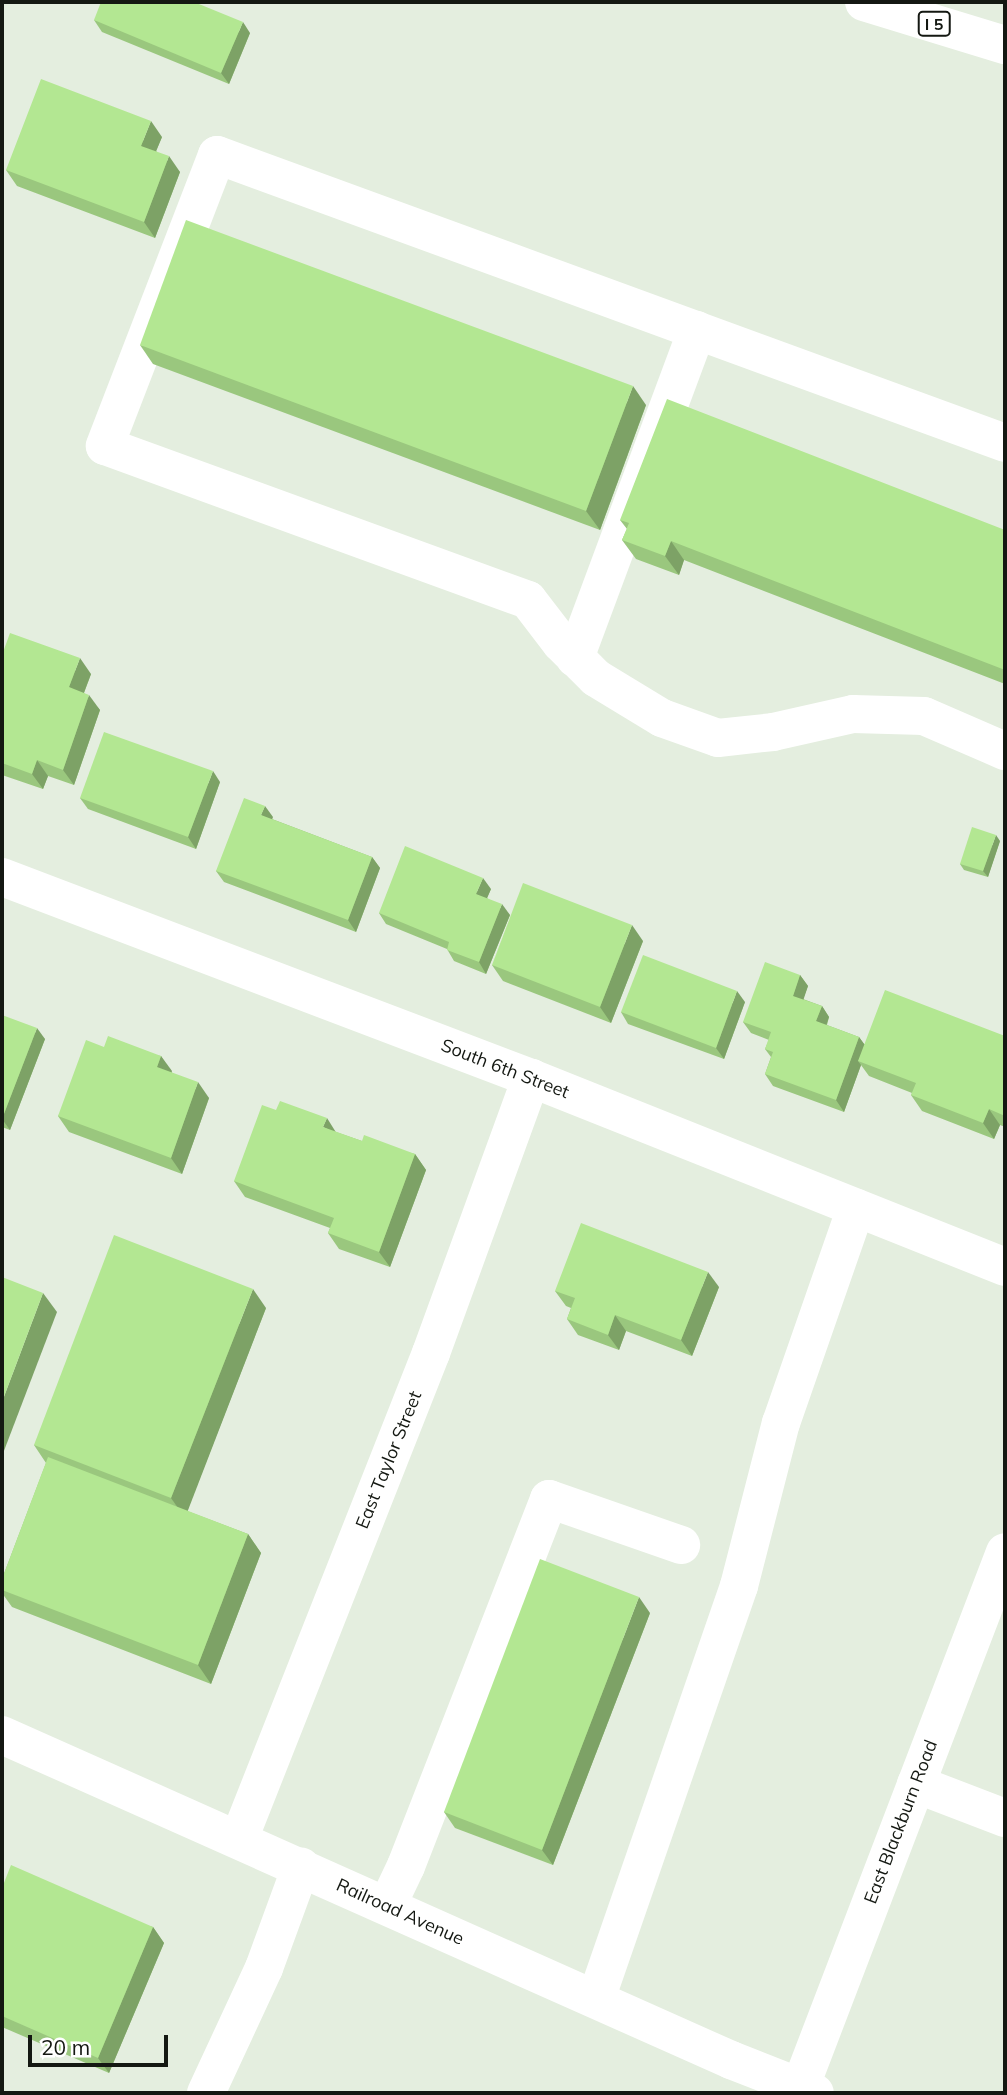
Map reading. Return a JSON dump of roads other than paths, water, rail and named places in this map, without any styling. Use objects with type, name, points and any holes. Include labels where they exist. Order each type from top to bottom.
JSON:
[{"type":"main road","name":"I 5","points":[[864,2],[1005,46]]},
{"type":"main road","points":[[1005,443],[217,155],[105,446],[528,600],[575,658],[596,678],[662,718],[718,738],[773,732],[853,714],[924,716],[1005,751]]},
{"type":"main road","points":[[575,658],[696,330]]},
{"type":"main road","name":"South 6th Street","points":[[2,877],[531,1079],[1005,1267]]},
{"type":"main road","name":"East Taylor Street","points":[[239,1839],[431,1353],[531,1079]]},
{"type":"main road","points":[[596,1999],[738,1586],[781,1423],[856,1208]]},
{"type":"main road","points":[[387,1906],[411,1853],[550,1499],[681,1545]]},
{"type":"main road","name":"East Blackburn Road","points":[[804,2091],[916,1784],[1005,1552]]},
{"type":"main road","name":"Railroad Avenue","points":[[2,1735],[804,2091]]},
{"type":"main road","points":[[916,1784],[1005,1818]]},
{"type":"main road","points":[[206,2093],[264,1968],[301,1867]]}]
